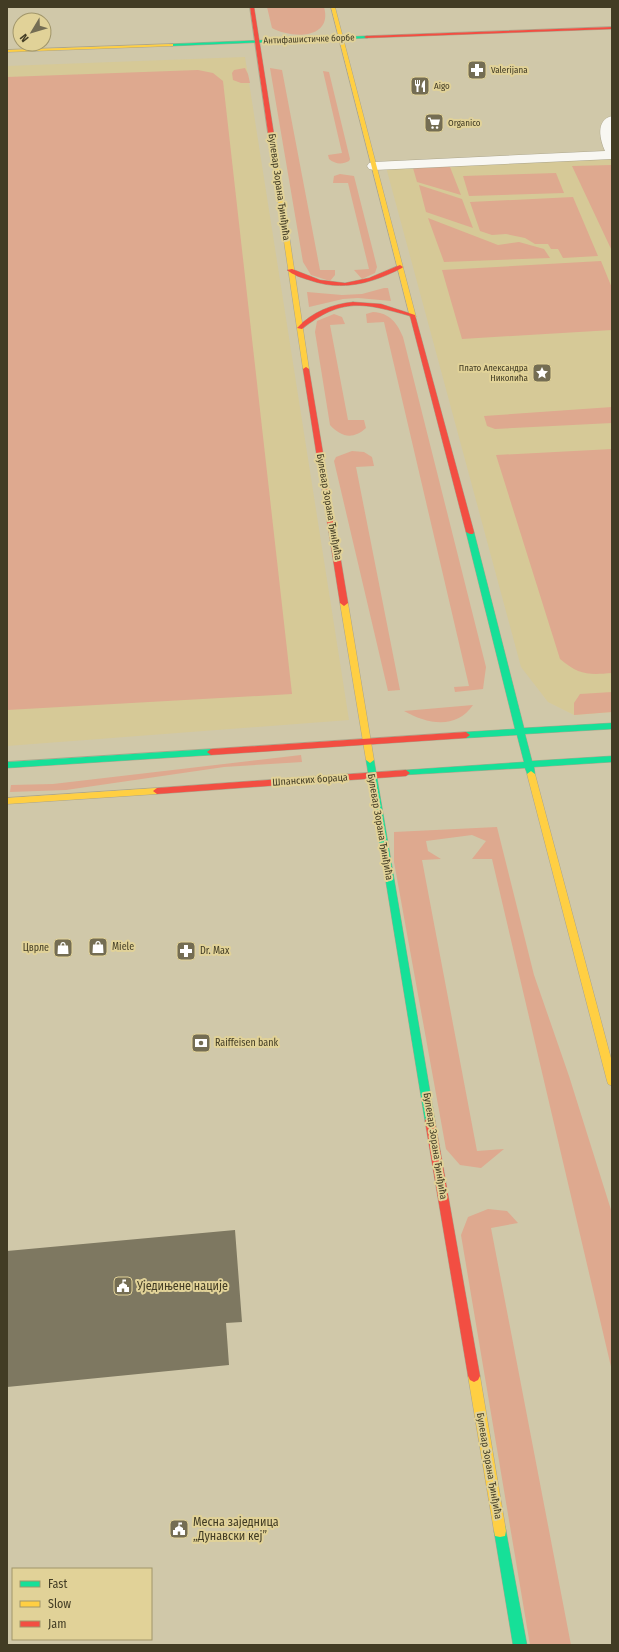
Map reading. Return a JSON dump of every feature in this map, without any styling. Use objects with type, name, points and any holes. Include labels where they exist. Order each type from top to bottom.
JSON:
[{"type":"street","name":"Булевар Зорана Ђинђића","points":[[252,7],[258,41],[264,53],[290,270],[372,776],[520,1645]]},
{"type":"street","points":[[333,7],[341,38],[340,50],[374,166],[412,315],[452,459],[528,765],[612,1081]]},
{"type":"street","name":"Антифашистичке борбе","points":[[7,51],[612,28]]},
{"type":"street","name":"Антифашистичке борбе","points":[[340,50],[357,49]]},
{"type":"street","name":"Антифашистичке борбе","points":[[246,54],[264,53]]},
{"type":"street","points":[[612,120],[606,130],[608,144],[612,152]]},
{"type":"street","points":[[374,166],[612,155]]},
{"type":"street","points":[[290,270],[307,280],[329,286],[346,286],[379,279],[400,267]]},
{"type":"street","points":[[300,328],[311,316],[328,307],[352,303],[390,307],[412,315]]},
{"type":"street","points":[[7,765],[612,726]]},
{"type":"street","name":"Шпанских бораца","points":[[7,801],[612,760]]},
{"type":"shaded area","points":[[267,7],[324,7],[325,18],[317,31],[300,35],[290,34],[280,32],[272,28]]},
{"type":"shaded area","points":[[245,57],[349,720],[7,746],[7,66]]},
{"type":"shaded area","points":[[245,68],[250,83],[241,83],[233,80],[232,73],[234,70]]},
{"type":"shaded area","points":[[270,68],[282,70],[320,270],[335,270],[335,275],[330,281],[311,275],[303,262]]},
{"type":"shaded area","points":[[198,70],[213,73],[223,81],[292,694],[7,710],[7,77]]},
{"type":"shaded area","points":[[323,71],[329,72],[350,159],[344,163],[334,162],[329,159],[328,155],[342,153]]},
{"type":"shaded area","points":[[612,158],[612,712],[574,715],[548,702],[521,667],[386,167]]},
{"type":"shaded area","points":[[612,165],[612,251],[572,166]]},
{"type":"shaded area","points":[[450,167],[461,195],[417,182],[413,168]]},
{"type":"shaded area","points":[[556,173],[564,193],[469,196],[463,176]]},
{"type":"shaded area","points":[[340,174],[354,176],[377,267],[375,273],[362,279],[354,270],[369,269],[348,183],[333,183],[334,176]]},
{"type":"shaded area","points":[[419,185],[462,199],[473,228],[426,212]]},
{"type":"shaded area","points":[[573,197],[598,256],[563,258],[558,249],[551,249],[548,244],[535,244],[525,238],[506,234],[492,235],[480,231],[470,202]]},
{"type":"shaded area","points":[[428,218],[498,245],[519,242],[544,249],[550,258],[444,262]]},
{"type":"shaded area","points":[[601,261],[612,288],[612,330],[462,339],[442,270]]},
{"type":"shaded area","points":[[388,288],[391,301],[358,298],[343,299],[309,307],[307,292],[342,295],[362,294]]},
{"type":"shaded area","points":[[373,312],[384,314],[392,320],[398,327],[403,337],[486,667],[483,689],[455,692],[454,687],[469,686],[384,322],[367,323],[366,314]]},
{"type":"shaded area","points":[[334,314],[342,317],[345,324],[330,325],[348,420],[364,420],[366,428],[361,432],[347,436],[338,432],[330,425],[315,332],[317,321]]},
{"type":"shaded area","points":[[612,407],[612,423],[495,429],[487,426],[484,416]]},
{"type":"shaded area","points":[[612,449],[612,673],[590,674],[578,671],[560,659],[496,455]]},
{"type":"shaded area","points":[[352,451],[364,452],[372,457],[374,466],[356,467],[400,690],[388,691],[334,461],[336,457]]},
{"type":"shaded area","points":[[612,692],[612,712],[574,715],[574,703],[580,694]]},
{"type":"shaded area","points":[[473,705],[466,713],[458,718],[441,722],[422,719],[404,711]]},
{"type":"shaded area","points":[[301,755],[302,762],[224,767],[66,790],[10,792],[11,785],[53,784]]},
{"type":"shaded area","points":[[497,827],[534,975],[569,1076],[612,1213],[612,1371],[492,859],[472,859],[486,841],[472,835],[426,841],[428,851],[441,859],[422,860],[477,1151],[504,1149],[481,1168],[460,1165],[446,1149],[394,862],[394,832]]},
{"type":"shaded area","points":[[488,1209],[507,1211],[518,1223],[491,1228],[571,1645],[530,1645],[461,1235],[468,1217]]},
{"type":"building","name":"Уједињене нације","points":[[235,1230],[242,1322],[226,1323],[229,1365],[7,1387],[7,1251]]},
{"type":"traffic: fast","points":[[171,45],[366,37]]},
{"type":"traffic: fast","points":[[470,532],[531,774]]},
{"type":"traffic: fast","points":[[466,735],[612,726]]},
{"type":"traffic: fast","points":[[7,765],[211,752]]},
{"type":"traffic: fast","points":[[406,773],[612,759]]},
{"type":"traffic: fast","points":[[370,760],[430,1121]]},
{"type":"traffic: fast","points":[[500,1531],[520,1645]]},
{"type":"traffic: slow","points":[[333,7],[413,317]]},
{"type":"traffic: slow","points":[[7,51],[171,45]]},
{"type":"traffic: slow","points":[[274,154],[306,369]]},
{"type":"traffic: slow","points":[[344,603],[370,760]]},
{"type":"traffic: slow","points":[[531,774],[612,1081]]},
{"type":"traffic: slow","points":[[7,801],[157,791]]},
{"type":"traffic: slow","points":[[474,1376],[500,1531]]},
{"type":"traffic: jam","points":[[252,7],[274,154]]},
{"type":"traffic: jam","points":[[366,37],[612,28]]},
{"type":"traffic: jam","points":[[290,270],[319,282],[345,285],[371,279],[400,267]]},
{"type":"traffic: jam","points":[[300,328],[314,317],[340,305],[367,304],[381,306],[412,315]]},
{"type":"traffic: jam","points":[[413,317],[470,532]]},
{"type":"traffic: jam","points":[[306,369],[344,603]]},
{"type":"traffic: jam","points":[[211,752],[466,735]]},
{"type":"traffic: jam","points":[[157,791],[406,773]]},
{"type":"traffic: jam","points":[[430,1121],[474,1376]]},
{"type":"place","name":"Valerijana","points":[[477,70]]},
{"type":"place","name":"Aigo","points":[[420,86]]},
{"type":"place","name":"Organico","points":[[434,123]]},
{"type":"place","name":"Плато Александра Николића","points":[[542,373]]},
{"type":"place","name":"Miele","points":[[98,947]]},
{"type":"place","name":"Цврле","points":[[63,948]]},
{"type":"place","name":"Dr. Max","points":[[186,951]]},
{"type":"place","name":"Raiffeisen bank","points":[[201,1043]]},
{"type":"place","name":"Уједињене нације","points":[[123,1286]]},
{"type":"place","name":"Месна заједница „Дунавски кеј”","points":[[179,1529]]}]
